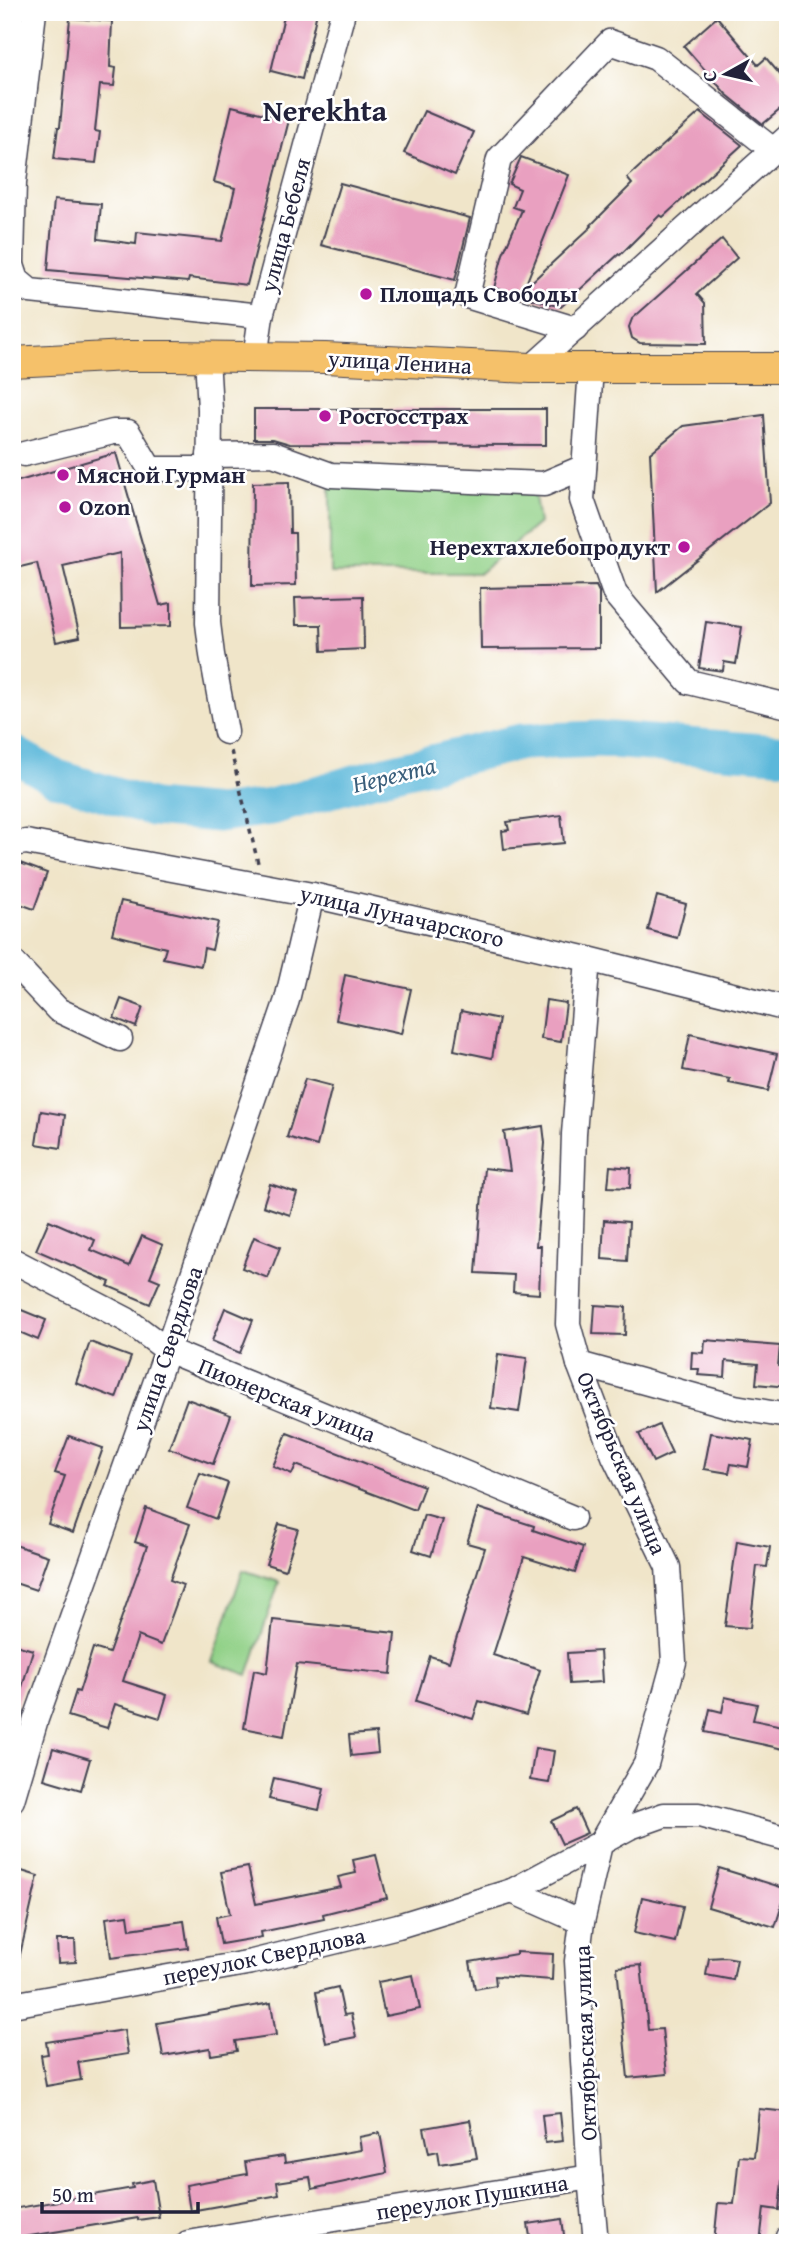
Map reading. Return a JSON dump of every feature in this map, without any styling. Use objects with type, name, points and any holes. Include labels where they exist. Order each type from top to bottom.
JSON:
[{"type":"main road","name":"улица Ленина","points":[[12,362],[127,356],[325,358],[531,368],[788,368]]},
{"type":"street","points":[[34,12],[14,182],[12,263],[17,280],[30,291],[261,316]]},
{"type":"street","name":"улица Бебеля","points":[[255,358],[261,316],[343,12]]},
{"type":"street","points":[[531,368],[575,329],[780,144],[656,58],[610,42],[499,159],[467,296],[575,329]]},
{"type":"street","points":[[207,357],[210,409],[208,623],[226,732]]},
{"type":"street","points":[[591,368],[582,500],[615,594],[689,682],[788,706]]},
{"type":"street","points":[[24,454],[113,432],[128,432],[150,469],[272,454],[331,475],[544,484],[584,467]]},
{"type":"street","name":"улица Луначарского","points":[[12,844],[26,842],[312,895],[788,1009]]},
{"type":"street","name":"улица Свердлова","points":[[12,1800],[36,1719],[287,1000],[312,895]]},
{"type":"street","name":"Октябрьская улица","points":[[587,959],[574,1134],[568,1324],[579,1364],[614,1456],[668,1567],[674,1662],[646,1764],[600,1844],[582,1922],[577,1961],[596,2243]]},
{"type":"street","points":[[12,961],[58,1010],[120,1039]]},
{"type":"street","name":"Пионерская улица","points":[[12,1261],[127,1320],[167,1350],[573,1518]]},
{"type":"street","points":[[579,1364],[735,1407],[788,1416]]},
{"type":"street","name":"переулок Свердлова","points":[[12,2005],[252,1962],[398,1926],[513,1891],[630,1826],[664,1815],[699,1815],[788,1839]]},
{"type":"street","points":[[513,1891],[582,1922]]},
{"type":"street","name":"переулок Пушкина","points":[[188,2243],[590,2177]]},
{"type":"street","points":[[786,2243],[788,2237]]},
{"type":"path","points":[[226,732],[256,851]]},
{"type":"green space","points":[[330,484],[534,489],[539,523],[480,573],[330,573]]},
{"type":"green space","points":[[243,1570],[279,1582],[248,1675],[212,1662]]},
{"type":"building","points":[[285,12],[317,12],[302,79],[271,71]]},
{"type":"building","points":[[717,17],[758,65],[766,58],[788,84],[788,103],[763,124],[726,94],[684,46]]},
{"type":"building","points":[[70,18],[112,21],[110,67],[116,68],[114,86],[100,85],[95,131],[100,132],[96,163],[54,159],[60,127]]},
{"type":"building","points":[[232,106],[289,120],[247,285],[189,278],[188,282],[48,270],[54,200],[101,204],[98,239],[136,244],[137,232],[222,241],[235,188],[214,182]]},
{"type":"building","points":[[424,111],[474,132],[455,175],[404,153]]},
{"type":"building","points":[[700,112],[742,145],[663,217],[660,215],[561,307],[494,288],[503,254],[522,210],[513,207],[520,189],[509,184],[521,157],[569,175],[524,289],[592,226],[632,184],[627,178]]},
{"type":"building","points":[[340,183],[470,218],[455,280],[321,245]]},
{"type":"building","points":[[722,239],[737,258],[697,294],[705,303],[706,344],[640,343],[632,338],[629,327],[632,319]]},
{"type":"building","points":[[254,409],[546,409],[546,445],[290,444],[273,439],[254,439]]},
{"type":"building","name":"Нерехтахлебопродукт","points":[[764,415],[770,503],[657,592],[650,453],[683,426]]},
{"type":"building","points":[[116,453],[160,605],[171,603],[171,626],[121,627],[120,553],[63,566],[80,637],[56,642],[37,563],[12,569],[12,483]]},
{"type":"building","points":[[289,482],[290,533],[295,533],[296,585],[252,586],[253,483]]},
{"type":"building","points":[[596,586],[599,592],[599,648],[481,649],[480,588]]},
{"type":"building","points":[[363,596],[364,649],[322,651],[321,625],[296,625],[295,598]]},
{"type":"building","points":[[706,622],[742,627],[736,664],[724,662],[723,671],[699,668]]},
{"type":"building","points":[[561,815],[564,843],[504,849],[502,831],[509,830],[507,822]]},
{"type":"building","points":[[12,860],[47,873],[34,909],[12,901]]},
{"type":"building","points":[[657,896],[686,904],[677,938],[648,930]]},
{"type":"building","points":[[121,901],[218,922],[212,950],[204,948],[201,966],[163,958],[166,948],[112,934]]},
{"type":"building","points":[[345,975],[411,989],[401,1034],[336,1020]]},
{"type":"building","points":[[121,999],[143,1007],[136,1027],[114,1018]]},
{"type":"building","points":[[546,1000],[566,1003],[561,1042],[541,1039]]},
{"type":"building","points":[[461,1011],[499,1019],[492,1058],[454,1050]]},
{"type":"building","points":[[690,1034],[777,1054],[768,1091],[729,1083],[730,1079],[683,1070]]},
{"type":"building","points":[[305,1079],[332,1086],[317,1146],[287,1137]]},
{"type":"building","points":[[41,1111],[65,1115],[61,1148],[36,1144]]},
{"type":"building","points":[[543,1126],[545,1143],[536,1246],[541,1246],[539,1294],[513,1292],[514,1275],[476,1273],[484,1168],[510,1171],[504,1132]]},
{"type":"building","points":[[610,1166],[631,1168],[630,1188],[608,1187]]},
{"type":"building","points":[[270,1184],[297,1193],[290,1215],[263,1206]]},
{"type":"building","points":[[49,1220],[95,1240],[91,1250],[129,1266],[142,1236],[163,1245],[150,1277],[160,1281],[150,1304],[108,1286],[110,1282],[36,1250]]},
{"type":"building","points":[[604,1220],[629,1222],[627,1261],[602,1259]]},
{"type":"building","points":[[254,1237],[280,1247],[268,1278],[242,1268]]},
{"type":"building","points":[[595,1305],[626,1307],[625,1335],[593,1334]]},
{"type":"building","points":[[225,1308],[253,1320],[240,1353],[212,1341]]},
{"type":"building","points":[[19,1309],[46,1320],[38,1340],[12,1329]]},
{"type":"building","points":[[705,1340],[780,1346],[778,1366],[788,1367],[788,1387],[756,1384],[758,1364],[726,1361],[725,1377],[698,1375],[699,1369],[691,1369],[692,1352],[704,1353]]},
{"type":"building","points":[[90,1342],[131,1357],[116,1398],[76,1383]]},
{"type":"building","points":[[498,1354],[527,1358],[519,1412],[491,1408]]},
{"type":"building","points":[[187,1399],[231,1415],[213,1464],[169,1448]]},
{"type":"building","points":[[659,1425],[672,1453],[653,1462],[639,1434]]},
{"type":"building","points":[[287,1433],[424,1486],[415,1510],[296,1465],[292,1474],[273,1466]]},
{"type":"building","points":[[711,1433],[753,1440],[748,1467],[731,1464],[729,1473],[704,1469]]},
{"type":"building","points":[[69,1436],[103,1448],[73,1533],[48,1524],[65,1476],[55,1473]]},
{"type":"building","points":[[200,1473],[228,1483],[216,1519],[187,1508]]},
{"type":"building","points":[[146,1508],[190,1524],[170,1580],[183,1585],[161,1645],[138,1636],[123,1681],[167,1695],[160,1718],[115,1704],[107,1728],[68,1716],[93,1648],[109,1653],[147,1546],[135,1542]]},
{"type":"building","points":[[478,1508],[534,1526],[533,1530],[583,1547],[575,1573],[524,1557],[493,1655],[540,1670],[526,1715],[479,1701],[473,1719],[416,1701],[430,1656],[449,1662],[485,1548],[467,1543]]},
{"type":"building","points":[[424,1515],[442,1520],[431,1556],[413,1550]]},
{"type":"building","points":[[279,1524],[298,1529],[285,1570],[266,1564]]},
{"type":"building","points":[[737,1541],[770,1547],[767,1567],[757,1566],[750,1628],[725,1626]]},
{"type":"building","points":[[12,1544],[48,1556],[36,1590],[12,1582]]},
{"type":"building","points":[[273,1620],[395,1633],[391,1674],[297,1664],[284,1736],[244,1728],[254,1670],[267,1673]]},
{"type":"building","points":[[12,1644],[33,1650],[17,1704],[12,1703]]},
{"type":"building","points":[[600,1651],[602,1682],[569,1684],[567,1653]]},
{"type":"building","points":[[725,1697],[757,1704],[753,1720],[788,1727],[788,1750],[705,1732],[710,1709],[722,1712]]},
{"type":"building","points":[[376,1733],[378,1753],[351,1756],[349,1735]]},
{"type":"building","points":[[53,1748],[90,1759],[81,1790],[44,1779]]},
{"type":"building","points":[[535,1748],[554,1751],[549,1783],[530,1780]]},
{"type":"building","points":[[274,1778],[324,1789],[319,1810],[269,1799]]},
{"type":"building","points":[[576,1809],[587,1833],[562,1844],[551,1821]]},
{"type":"building","points":[[376,1855],[387,1898],[323,1914],[324,1919],[261,1932],[262,1937],[221,1944],[216,1917],[230,1914],[221,1872],[248,1867],[256,1904],[341,1887],[338,1877],[356,1873],[353,1860]]},
{"type":"building","points":[[12,1868],[38,1876],[19,1959],[12,1958]]},
{"type":"building","points":[[719,1868],[787,1889],[775,1927],[708,1907]]},
{"type":"building","points":[[642,1897],[683,1906],[675,1942],[634,1933]]},
{"type":"building","points":[[128,1915],[130,1929],[184,1921],[188,1948],[111,1958],[106,1918]]},
{"type":"building","points":[[57,1940],[75,1940],[76,1962],[58,1963]]},
{"type":"building","points":[[516,1952],[553,1954],[552,1980],[495,1976],[496,1985],[475,1989],[470,1962]]},
{"type":"building","points":[[709,1958],[737,1959],[733,1980],[706,1975]]},
{"type":"building","points":[[641,1965],[648,2030],[662,2029],[667,2074],[628,2078],[617,1967]]},
{"type":"building","points":[[413,1975],[420,2009],[385,2016],[378,1982]]},
{"type":"building","points":[[338,1987],[344,2015],[351,2014],[356,2037],[326,2043],[316,1992]]},
{"type":"building","points":[[271,2003],[276,2035],[235,2041],[237,2051],[211,2055],[210,2048],[163,2056],[157,2023]]},
{"type":"building","points":[[124,2030],[128,2054],[78,2062],[81,2080],[46,2086],[41,2055],[48,2054],[46,2042]]},
{"type":"building","points":[[759,2109],[788,2112],[788,2162],[784,2161],[779,2210],[764,2208],[760,2243],[714,2243],[718,2203],[734,2204],[739,2156],[754,2157]]},
{"type":"building","points":[[560,2113],[563,2141],[545,2143],[542,2115]]},
{"type":"building","points":[[470,2120],[477,2158],[440,2164],[438,2151],[429,2153],[424,2128]]},
{"type":"building","points":[[380,2133],[387,2173],[312,2189],[310,2177],[277,2182],[279,2195],[190,2211],[186,2185],[247,2174],[245,2162],[284,2156],[285,2163],[361,2150],[359,2137]]},
{"type":"building","points":[[153,2180],[159,2217],[138,2218],[12,2239],[12,2209],[133,2188],[132,2184]]},
{"type":"building","points":[[562,2219],[565,2243],[531,2243],[528,2224]]},
{"type":"waterway","name":"Нерехта","points":[[12,753],[54,777],[153,808],[218,814],[271,807],[386,774],[521,742],[599,739],[788,754]]},
{"type":"place","name":"Площадь Свободы","points":[[366,294]]},
{"type":"place","name":"Росгосстрах","points":[[325,416]]},
{"type":"place","name":"Мясной Гурман","points":[[63,475]]},
{"type":"place","name":"Ozon","points":[[65,507]]},
{"type":"place","name":"Нерехтахлебопродукт","points":[[684,547]]},
{"type":"district","name":"Nerekhta","points":[[325,111]]}]
